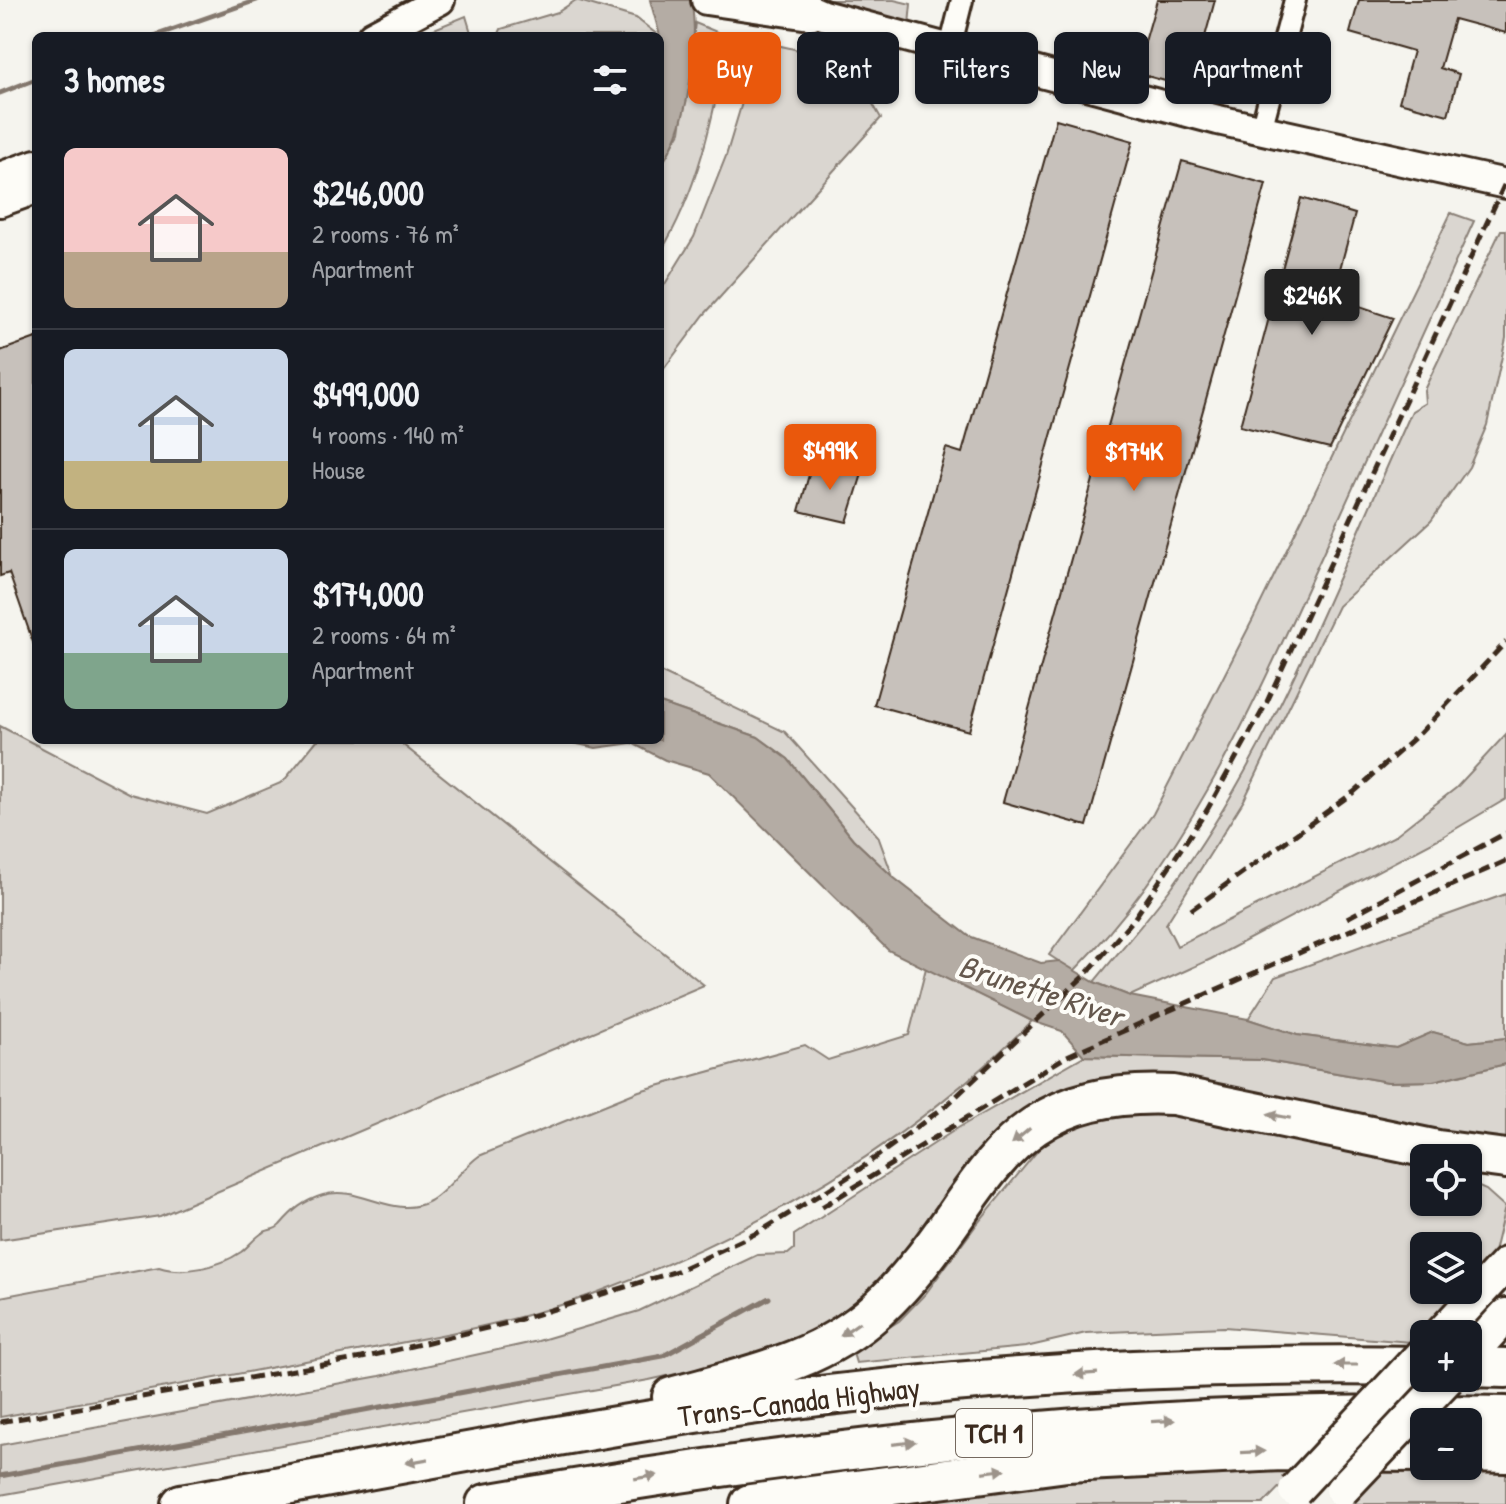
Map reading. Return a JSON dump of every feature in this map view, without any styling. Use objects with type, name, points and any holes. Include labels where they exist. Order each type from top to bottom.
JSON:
[{"type":"highway","points":[[494,1448],[802,1358],[843,1335],[876,1311],[904,1280],[997,1158],[1024,1132],[1055,1113],[1090,1099],[1133,1093],[1173,1095],[1410,1147]]},
{"type":"highway","points":[[1482,1158],[1506,1159]]},
{"type":"highway","points":[[1482,1172],[1498,1181],[1506,1190]]},
{"type":"highway","name":"Trans-Canada Highway","points":[[181,1504],[704,1412],[951,1384],[1203,1367],[1410,1366]]},
{"type":"highway","points":[[1482,1367],[1506,1368]]},
{"type":"highway","name":"Trans-Canada Highway","points":[[486,1504],[740,1463],[1019,1431],[1323,1415],[1506,1416]]},
{"type":"highway","points":[[750,1504],[1067,1462],[1282,1451],[1410,1452]]},
{"type":"highway","points":[[1482,1452],[1506,1453]]},
{"type":"main road","points":[[1454,1320],[1506,1264]]},
{"type":"main road","points":[[1482,1342],[1506,1315]]},
{"type":"main road","points":[[1289,1497],[1410,1367]]},
{"type":"main road","points":[[1336,1497],[1435,1392]]},
{"type":"street","points":[[380,32],[440,0]]},
{"type":"street","points":[[706,0],[786,14],[823,15]]},
{"type":"street","points":[[788,0],[823,15],[915,39]]},
{"type":"street","points":[[954,32],[962,0]]},
{"type":"street","points":[[1261,130],[1295,0]]},
{"type":"street","points":[[1038,71],[1261,130],[1506,184]]},
{"type":"street","points":[[0,177],[32,165]]},
{"type":"street","points":[[0,202],[32,190]]},
{"type":"shaded area","points":[[576,0],[636,18],[654,32],[500,32],[501,29],[558,12]]},
{"type":"shaded area","points":[[816,0],[894,0],[911,4],[909,25]]},
{"type":"shaded area","points":[[466,16],[471,32],[427,32]]},
{"type":"shaded area","points":[[695,23],[717,32],[694,32]]},
{"type":"shaded area","points":[[781,46],[797,50],[797,104],[873,104],[881,118],[704,315],[664,369],[664,286],[694,237],[726,156],[742,104],[781,104]]},
{"type":"shaded area","points":[[688,74],[688,104],[714,104],[686,202],[664,246],[664,159],[680,132]]},
{"type":"shaded area","points":[[1451,213],[1474,221],[1244,722],[1216,776],[1152,878],[1115,926],[1074,971],[1049,955],[1153,814],[1253,619]]},
{"type":"shaded area","points":[[1501,230],[1506,230],[1506,338],[1487,425],[1469,467],[1431,521],[1338,606],[1244,800],[1166,924],[1177,946],[1393,837],[1456,788],[1506,734],[1506,799],[1442,837],[1211,959],[1130,996],[1094,982],[1171,888],[1243,776],[1304,656],[1412,411],[1425,403],[1424,390]]},
{"type":"shaded area","points":[[664,674],[785,732],[878,836],[893,877],[853,839],[788,759],[758,737],[664,704]]},
{"type":"shaded area","points":[[0,726],[130,794],[207,814],[283,782],[314,744],[402,744],[704,985],[160,1216],[0,1240]]},
{"type":"shaded area","points":[[1506,894],[1506,1038],[1469,1042],[1433,1032],[1396,1048],[1297,1035],[1248,1019],[1275,977]]},
{"type":"shaded area","points":[[926,968],[1032,1021],[985,1066],[882,1146],[771,1214],[713,1243],[593,1294],[504,1321],[413,1341],[0,1417],[0,1297],[159,1267],[190,1270],[212,1265],[241,1252],[261,1234],[278,1227],[299,1207],[323,1195],[350,1194],[390,1205],[416,1206],[436,1197],[479,1156],[639,1091],[805,1045],[828,1060],[909,1035]]},
{"type":"shaded area","points":[[1084,1056],[1262,1060],[1388,1082],[1433,1081],[1506,1064],[1506,1143],[1105,1082],[881,1290],[809,1338],[726,1363],[649,1380],[0,1495],[0,1445],[380,1376],[538,1341],[639,1311],[757,1255],[788,1254],[794,1249],[794,1235],[958,1128]]},
{"type":"shaded area","points":[[1115,1106],[1234,1118],[1410,1164],[1410,1216],[1482,1216],[1482,1188],[1505,1207],[1493,1256],[1482,1270],[1482,1232],[1410,1232],[1410,1304],[1450,1304],[1434,1320],[1410,1320],[1410,1342],[1224,1327],[1086,1333],[1026,1347],[856,1363],[852,1350],[899,1321],[926,1293],[977,1224],[1058,1126]]},
{"type":"shaded area","points":[[1388,1466],[1410,1467],[1410,1480],[1482,1480],[1482,1472],[1506,1473],[1506,1504],[1352,1504]]},
{"type":"shaded area","points":[[1299,1467],[1263,1504],[858,1504],[1030,1482]]},
{"type":"water","points":[[650,0],[691,0],[694,32],[688,32],[688,91],[678,131],[664,160],[664,32],[659,32]]},
{"type":"water","name":"Brunette River","points":[[664,704],[758,737],[788,759],[853,839],[893,877],[969,936],[1041,963],[1059,961],[1094,982],[1130,996],[1248,1019],[1297,1035],[1396,1048],[1433,1032],[1469,1042],[1506,1038],[1506,1064],[1433,1081],[1388,1082],[1262,1060],[1084,1056],[1062,1031],[1032,1021],[888,950],[709,773],[665,760],[634,744],[664,744]]},
{"type":"water","points":[[578,744],[625,744],[596,748]]},
{"type":"building","points":[[1157,0],[1215,0],[1206,32],[1165,32],[1165,81],[1149,77],[1148,32]]},
{"type":"building","points":[[1359,0],[1506,0],[1506,33],[1454,19],[1440,68],[1459,74],[1448,115],[1399,102],[1413,51],[1350,33]]},
{"type":"building","points":[[1056,119],[1133,141],[969,731],[874,705],[946,448],[962,453]]},
{"type":"building","points":[[1182,161],[1266,184],[1087,826],[1003,802]]},
{"type":"building","points":[[1301,198],[1355,214],[1332,298],[1393,318],[1330,448],[1240,426]]},
{"type":"building","points":[[32,339],[32,639],[9,573],[0,576],[0,351]]},
{"type":"building","points":[[813,460],[862,474],[847,522],[799,511]]},
{"type":"waterway","points":[[165,32],[257,0]]},
{"type":"waterway","points":[[0,93],[32,81]]},
{"type":"waterway","points":[[0,1476],[663,1356],[769,1298]]},
{"type":"railway","points":[[0,1422],[362,1358],[512,1322],[677,1271],[761,1231],[853,1174],[947,1105],[1086,974],[1134,919],[1207,810],[1265,706],[1506,181]]},
{"type":"railway","points":[[1191,910],[1354,792],[1420,733],[1506,642]]},
{"type":"railway","points":[[1347,918],[1506,833]]},
{"type":"railway","points":[[822,1207],[1067,1056],[1506,861]]}]
